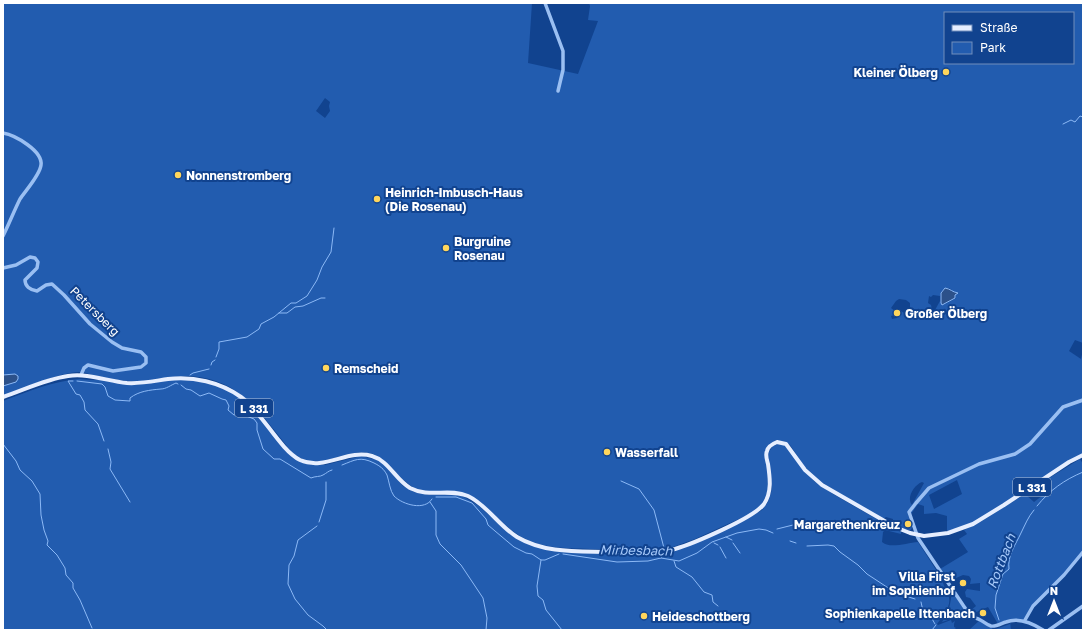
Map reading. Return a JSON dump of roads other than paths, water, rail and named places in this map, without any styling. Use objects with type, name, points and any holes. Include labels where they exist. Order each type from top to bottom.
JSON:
[{"type":"main road","name":"L 331","points":[[3,397],[57,378],[82,373],[129,383],[142,383],[173,378],[194,379],[220,385],[236,394],[250,405],[287,449],[299,459],[310,463],[320,463],[355,455],[373,456],[384,463],[400,480],[411,488],[425,493],[453,493],[467,496],[479,504],[506,529],[518,537],[539,546],[554,550],[631,552],[667,550],[692,542],[746,518],[760,509],[768,497],[770,481],[766,454],[770,445],[776,442],[783,442],[789,446],[801,465],[816,480],[831,491],[895,527],[916,535],[929,536],[955,531],[973,524],[1004,506],[1068,462],[1083,455]]},
{"type":"street","points":[[545,3],[563,51],[564,70],[558,91]]},
{"type":"street","points":[[3,133],[11,135],[24,142],[38,155],[41,163],[39,171],[21,198],[3,236]]},
{"type":"street","name":"Petersberg","points":[[3,268],[12,266],[30,257],[35,258],[38,262],[37,268],[27,277],[25,281],[30,289],[36,291],[46,285],[52,284],[90,324],[108,340],[122,348],[141,352],[146,357],[146,362],[144,365],[135,368],[113,371],[88,365],[85,366],[82,373]]},
{"type":"street","points":[[1043,630],[1025,620],[1008,621],[990,626],[977,618],[974,618],[945,579],[916,535],[909,512],[929,488],[979,464],[1015,454],[1030,444],[1063,407],[1083,400]]},
{"type":"street","points":[[1025,620],[1032,606],[1064,575],[1083,552]]},
{"type":"street","points":[[1049,630],[1083,606]]},
{"type":"waterway","points":[[1063,124],[1071,120],[1075,122],[1080,116],[1083,117]]},
{"type":"waterway","points":[[216,357],[219,349],[219,342],[247,337],[259,329],[261,324],[274,317],[291,303],[296,303],[307,296],[331,252],[334,228]]},
{"type":"waterway","points":[[279,313],[287,313],[295,307],[303,306],[321,298],[325,298]]},
{"type":"waterway","points":[[211,365],[215,360]]},
{"type":"waterway","points":[[190,375],[209,369]]},
{"type":"waterway","points":[[73,381],[68,381],[76,394],[80,395],[84,402],[85,410],[98,424],[104,441]]},
{"type":"waterway","name":"Mirbesbach","points":[[77,381],[102,384],[105,387],[108,396],[115,400],[130,401],[130,398],[141,392],[165,388],[176,383],[178,384]]},
{"type":"waterway","name":"Mirbesbach","points":[[181,385],[200,396],[209,393],[226,400],[229,406],[228,410],[234,415],[244,415],[254,419],[257,423],[257,430],[263,449],[274,459],[280,459],[311,478],[322,476],[332,470]]},
{"type":"waterway","points":[[3,444],[16,461],[20,470],[32,481],[40,494],[41,515],[48,541],[47,545],[57,555],[65,568],[66,575],[73,583],[73,588],[92,628]]},
{"type":"waterway","points":[[108,449],[111,462],[110,469],[130,502]]},
{"type":"waterway","name":"Mirbesbach","points":[[342,465],[361,459],[369,461],[378,465],[385,471],[393,494],[398,499],[408,504],[419,506],[429,503],[432,499]]},
{"type":"waterway","name":"Rottbach","points":[[1037,506],[1058,486],[1083,472]]},
{"type":"waterway","points":[[621,481],[639,489],[654,510],[664,548]]},
{"type":"waterway","points":[[319,522],[326,500],[326,482]]},
{"type":"waterway","name":"Mirbesbach","points":[[436,497],[456,497],[472,503],[486,519],[488,525],[514,547],[526,553],[532,554],[541,560],[545,560],[559,554]]},
{"type":"waterway","points":[[430,502],[436,511],[436,535],[440,544],[461,565],[483,598],[487,618],[486,630]]},
{"type":"waterway","name":"Rottbach","points":[[999,620],[995,608],[996,595],[1003,574],[1009,569],[1009,559],[1012,550],[1034,510]]},
{"type":"waterway","points":[[777,529],[801,523]]},
{"type":"waterway","points":[[317,526],[298,540],[294,556],[289,565],[288,584],[295,599],[308,615],[327,630]]},
{"type":"waterway","name":"Mirbesbach","points":[[563,554],[617,562],[648,561],[661,558],[679,561],[697,553],[712,542],[737,533],[759,529],[773,533]]},
{"type":"waterway","name":"Mirbesbach","points":[[726,537],[732,540]]},
{"type":"waterway","name":"Mirbesbach","points":[[790,541],[796,543]]},
{"type":"waterway","name":"Mirbesbach","points":[[714,543],[718,545]]},
{"type":"waterway","points":[[733,543],[740,553]]},
{"type":"waterway","name":"Mirbesbach","points":[[807,546],[834,546],[867,574],[896,593],[915,599]]},
{"type":"waterway","points":[[720,547],[726,558]]},
{"type":"waterway","name":"Mirbesbach","points":[[661,558],[664,555]]},
{"type":"waterway","points":[[541,560],[537,586],[538,596],[543,600],[546,610],[562,630]]},
{"type":"waterway","points":[[674,561],[676,567],[692,577],[704,592],[712,595],[713,602],[718,606]]},
{"type":"waterway","name":"Mirbesbach","points":[[921,602],[923,611],[931,617],[935,624]]},
{"type":"waterway","name":"Mirbesbach","points":[[932,630],[936,625]]},
{"type":"place","name":"Kleiner Ölberg","points":[[946,72]]},
{"type":"place","name":"Nonnenstromberg","points":[[178,175]]},
{"type":"place","name":"Heinrich-Imbusch-Haus (Die Rosenau)","points":[[377,199]]},
{"type":"place","name":"Burgruine Rosenau","points":[[446,248]]},
{"type":"place","name":"Großer Ölberg","points":[[897,313]]},
{"type":"place","name":"Remscheid","points":[[326,368]]},
{"type":"place","name":"Wasserfall","points":[[607,452]]},
{"type":"place","name":"Margarethenkreuz","points":[[908,524]]},
{"type":"place","name":"Villa First im Sophienhof","points":[[963,583]]},
{"type":"place","name":"Sophienkapelle Ittenbach","points":[[983,613]]},
{"type":"place","name":"Heideschottberg","points":[[644,616]]}]
